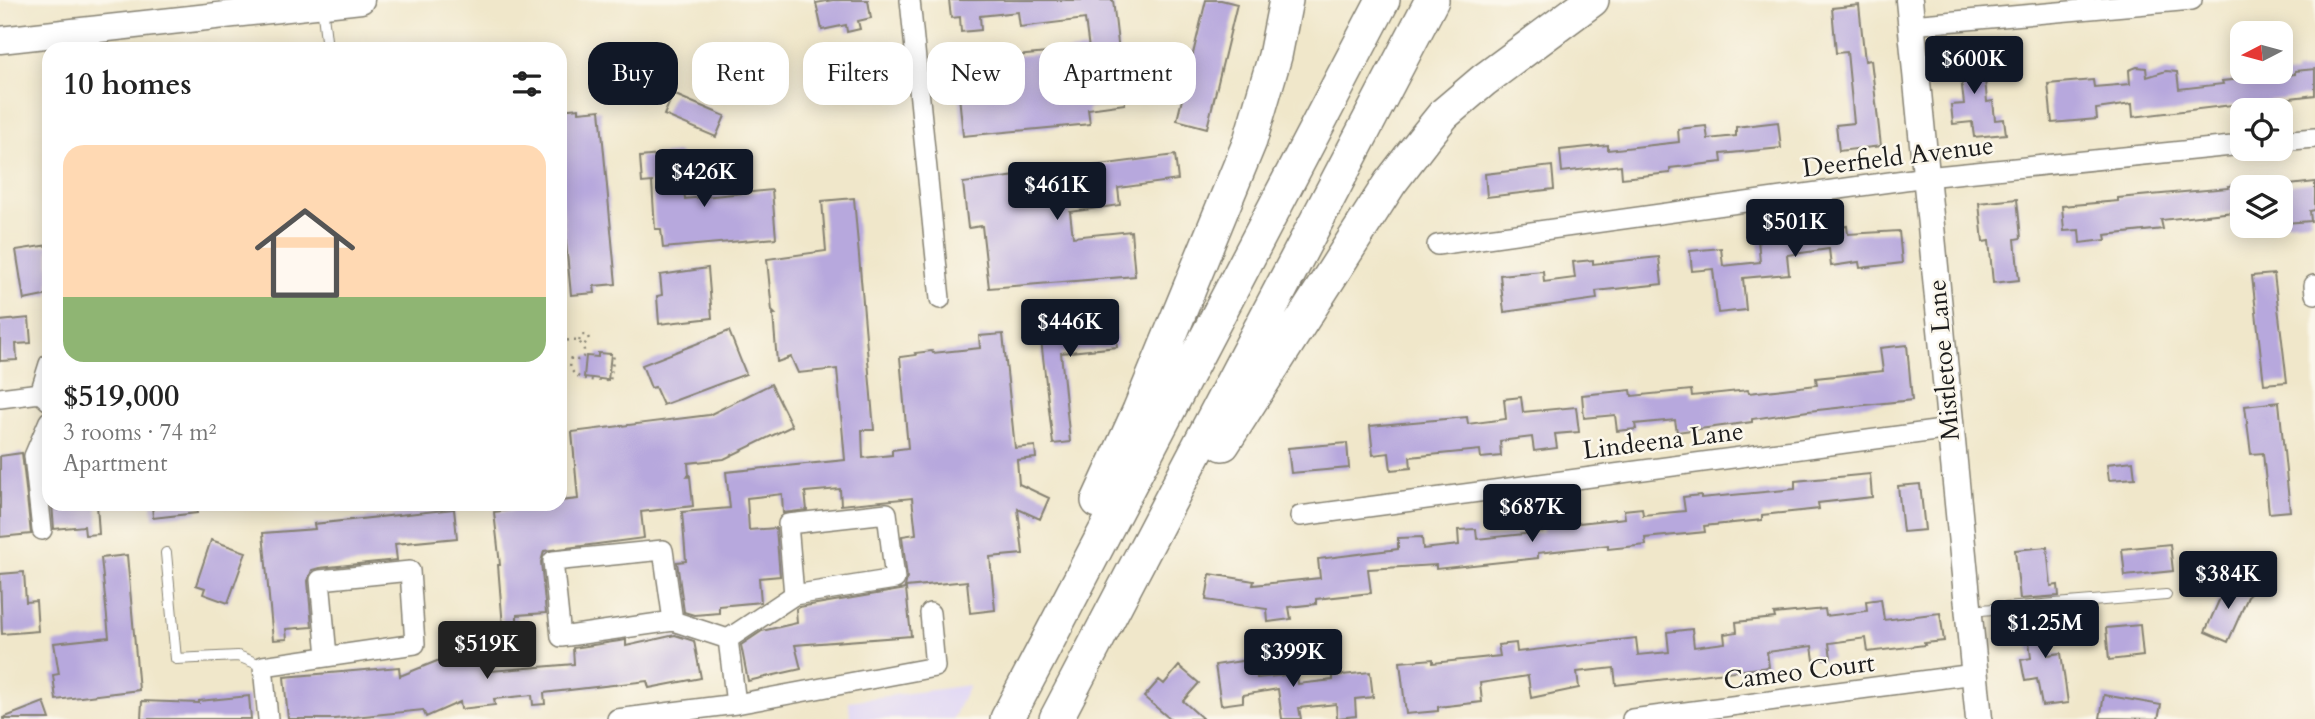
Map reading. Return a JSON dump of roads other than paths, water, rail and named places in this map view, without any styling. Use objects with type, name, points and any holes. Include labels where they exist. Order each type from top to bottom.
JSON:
[{"type":"highway","points":[[1250,141],[1275,57],[1286,0]]},
{"type":"highway","points":[[1037,661],[1046,617],[1139,411],[1250,141],[1269,104],[1286,56],[1296,0]]},
{"type":"highway","points":[[1007,719],[1384,0]]},
{"type":"highway","points":[[1056,719],[1432,0]]},
{"type":"highway","points":[[1148,543],[1189,495],[1390,183],[1444,114],[1484,80],[1592,0]]},
{"type":"street","points":[[0,40],[361,0]]},
{"type":"street","points":[[910,0],[940,299]]},
{"type":"street","points":[[1910,12],[2192,0]]},
{"type":"street","name":"Mistletoe Lane","points":[[1910,12],[1979,719]]},
{"type":"street","points":[[2293,140],[2315,138]]},
{"type":"street","name":"Deerfield Avenue","points":[[1437,245],[1926,177],[2230,146]]},
{"type":"street","points":[[0,398],[42,397]]},
{"type":"street","name":"Lindeena Lane","points":[[1300,516],[1950,429]]},
{"type":"street","points":[[42,437],[34,456],[42,530]]},
{"type":"street","points":[[728,639],[794,595],[895,579],[887,513],[788,524],[794,595]]},
{"type":"street","points":[[673,621],[663,550],[554,561],[561,637],[673,621],[728,639]]},
{"type":"street","points":[[268,719],[263,666],[415,644],[410,571],[320,580],[327,656]]},
{"type":"street","points":[[617,719],[736,704],[935,667],[930,613]]},
{"type":"street","points":[[728,639],[736,704]]},
{"type":"street","name":"Cameo Court","points":[[1632,719],[1974,674]]},
{"type":"lane","points":[[322,4],[326,42]]},
{"type":"lane","points":[[166,553],[176,659],[238,656],[263,666]]},
{"type":"lane","points":[[1969,611],[2166,595]]}]
